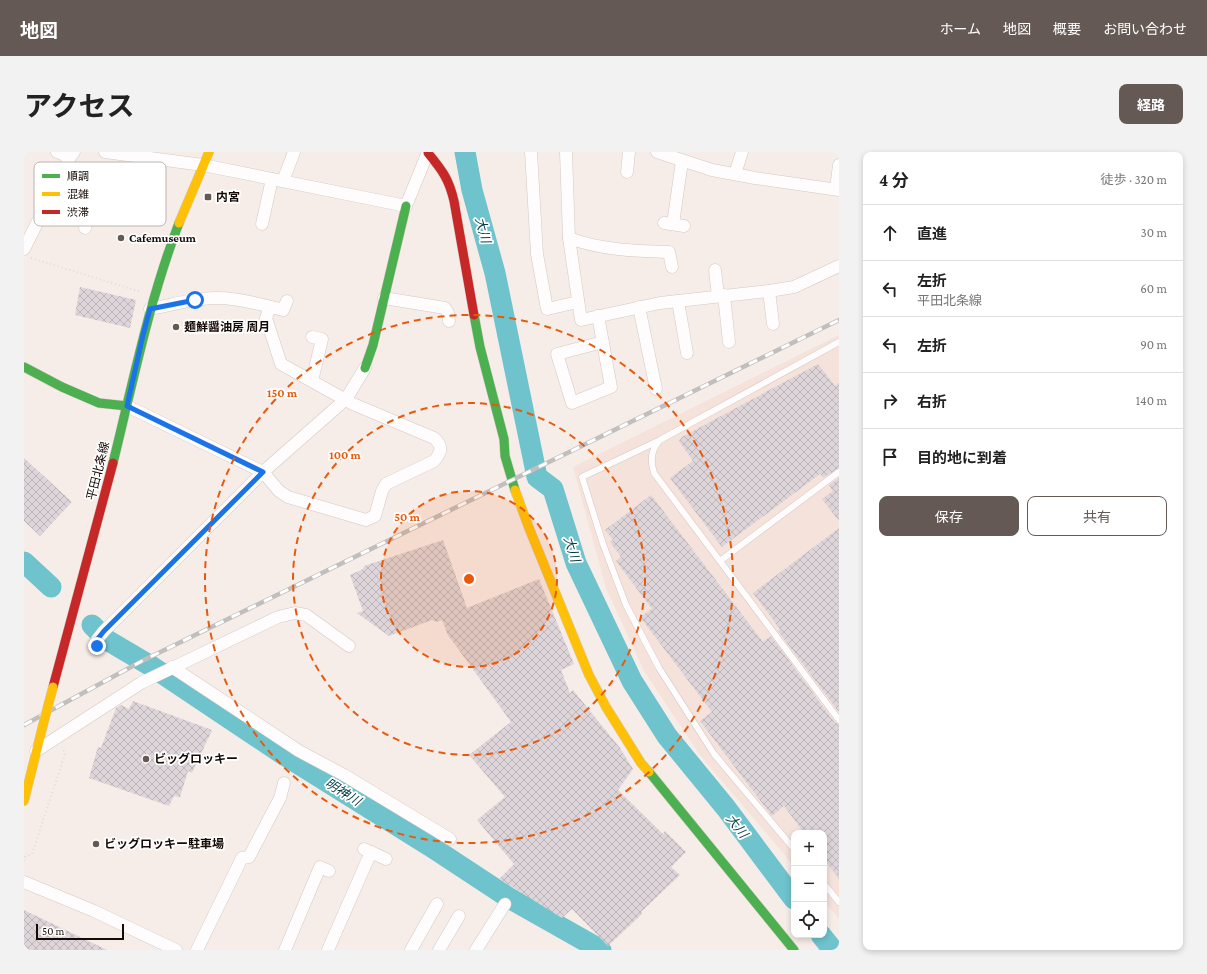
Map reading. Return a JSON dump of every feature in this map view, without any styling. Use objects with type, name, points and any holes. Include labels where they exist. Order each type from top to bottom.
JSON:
[{"type":"street","points":[[57,152],[72,154]]},
{"type":"street","points":[[105,152],[203,165],[406,206]]},
{"type":"street","name":"平田北条線","points":[[24,801],[36,750],[127,406],[150,309],[167,255],[209,152]]},
{"type":"street","points":[[262,224],[277,180],[294,152]]},
{"type":"street","points":[[97,646],[96,641],[104,631],[263,472],[346,399],[365,368],[373,344],[406,206],[428,152],[442,170],[450,185],[454,201],[462,258],[480,348],[504,439],[505,456],[512,481],[528,528],[589,675],[606,707],[641,763],[794,950]]},
{"type":"street","points":[[531,152],[537,254],[547,309],[578,302]]},
{"type":"street","points":[[566,152],[569,238],[581,320],[678,301],[794,287],[839,266]]},
{"type":"street","points":[[627,172],[629,152]]},
{"type":"street","points":[[657,152],[712,170],[837,190],[839,165]]},
{"type":"street","points":[[735,174],[742,152]]},
{"type":"street","points":[[674,225],[682,161]]},
{"type":"street","points":[[24,249],[36,226]]},
{"type":"street","points":[[569,238],[584,243],[623,250],[669,252],[672,267]]},
{"type":"street","points":[[715,270],[729,342]]},
{"type":"street","points":[[769,291],[773,324]]},
{"type":"street","points":[[150,309],[195,300],[221,298],[284,310],[286,300]]},
{"type":"street","points":[[384,298],[445,308],[448,312],[449,321]]},
{"type":"street","points":[[678,301],[687,353]]},
{"type":"street","points":[[24,367],[62,387],[99,403],[127,406],[263,472],[279,490],[288,497],[366,520],[375,516],[382,491],[386,484],[434,461],[439,455],[440,448],[438,442],[434,438],[353,404],[281,364],[266,318],[270,307]]},
{"type":"street","points":[[639,308],[656,388]]},
{"type":"street","points":[[598,316],[603,342],[611,386],[572,403],[557,354],[603,342]]},
{"type":"street","points":[[312,337],[322,339],[312,380]]},
{"type":"street","points":[[36,750],[141,683],[278,617],[295,613],[306,615],[349,646]]},
{"type":"street","points":[[168,669],[299,751],[344,775],[450,839]]},
{"type":"street","points":[[197,950],[242,858],[250,857],[267,825],[280,798],[284,783]]},
{"type":"street","points":[[328,950],[367,850],[386,859]]},
{"type":"street","points":[[285,950],[320,867],[329,871]]},
{"type":"street","points":[[24,882],[94,911],[176,950]]},
{"type":"street","points":[[412,950],[437,904]]},
{"type":"street","points":[[476,950],[505,904]]},
{"type":"street","points":[[439,950],[459,916]]},
{"type":"lane","points":[[791,845],[714,754],[659,668],[626,605],[603,544],[582,477],[663,438],[839,342]]},
{"type":"lane","points":[[663,438],[654,446],[651,464],[654,473],[839,720]]},
{"type":"lane","points":[[720,561],[839,472]]},
{"type":"lane","points":[[827,888],[839,902]]},
{"type":"path","points":[[24,256],[154,296]]},
{"type":"path","points":[[24,861],[25,857],[32,854],[66,754],[57,737]]},
{"type":"shaded area","points":[[839,335],[839,919],[827,905],[827,830],[791,830],[791,862],[700,755],[644,671],[606,588],[573,467]]},
{"type":"building","points":[[80,287],[136,300],[130,328],[75,315]]},
{"type":"building","points":[[818,364],[835,386],[839,383],[839,468],[823,478],[820,474],[722,547],[670,478],[693,461],[679,441],[682,437]]},
{"type":"building","points":[[24,458],[72,502],[40,536],[24,521]]},
{"type":"building","points":[[839,478],[839,521],[822,499],[833,491],[829,485]]},
{"type":"building","points":[[651,495],[763,642],[771,636],[835,723],[839,724],[839,879],[827,863],[827,830],[802,830],[784,806],[772,816],[700,721],[712,712],[640,617],[652,609],[616,561],[621,557],[610,542],[613,540],[605,530]]},
{"type":"building","points":[[839,528],[839,712],[778,631],[780,629],[753,593]]},
{"type":"building","points":[[443,540],[467,608],[539,579],[574,664],[561,670],[570,693],[573,690],[620,748],[633,769],[618,790],[663,834],[665,831],[686,852],[671,867],[680,875],[608,946],[572,909],[562,918],[499,879],[514,864],[477,820],[505,797],[469,755],[511,722],[448,635],[442,620],[437,622],[432,620],[389,636],[357,613],[363,611],[350,575],[363,569],[364,566]]},
{"type":"building","name":"ビッグロッキー","points":[[133,701],[212,730],[192,773],[188,771],[180,797],[174,796],[169,806],[89,778],[98,747],[101,748],[116,708],[121,705],[129,709]]},
{"type":"building","points":[[24,910],[107,950],[24,950]]},
{"type":"waterway","name":"大川","points":[[465,152],[472,190],[495,273],[537,477],[553,489],[576,563],[632,681],[667,736],[726,808],[791,895]]},
{"type":"waterway","name":"明神川","points":[[24,562],[51,587]]},
{"type":"waterway","name":"明神川","points":[[92,625],[107,640],[151,666],[281,753],[430,846],[509,898],[601,950]]},
{"type":"waterway","name":"大川","points":[[823,938],[833,950]]},
{"type":"railway","points":[[24,725],[142,661],[839,320]]},
{"type":"traffic: fast","points":[[365,368],[373,345],[406,206]]},
{"type":"traffic: fast","points":[[113,463],[150,312],[168,252],[179,223]]},
{"type":"traffic: fast","points":[[474,315],[480,347],[504,439],[505,456],[515,490]]},
{"type":"traffic: fast","points":[[24,367],[62,387],[99,403],[127,406]]},
{"type":"traffic: fast","points":[[649,772],[794,950]]},
{"type":"traffic: slow","points":[[179,223],[209,152]]},
{"type":"traffic: slow","points":[[515,490],[589,675],[606,707],[641,763],[649,772]]},
{"type":"traffic: slow","points":[[43,725],[53,687]]},
{"type":"traffic: slow","points":[[24,801],[43,725]]},
{"type":"traffic: jam","points":[[428,153],[444,175],[452,193],[474,315]]},
{"type":"traffic: jam","points":[[53,687],[113,463]]},
{"type":"place","name":"内宮","points":[[208,197]]},
{"type":"place","name":"Cafemuseum","points":[[121,238]]},
{"type":"place","name":"麺鮮醤油房 周月","points":[[176,327]]},
{"type":"place","name":"ビッグロッキー","points":[[146,759]]},
{"type":"place","name":"ビッグロッキー駐車場","points":[[96,844]]},
{"type":"route","points":[[97,646],[96,641],[104,631],[263,472],[127,406],[150,309],[195,300]]}]
